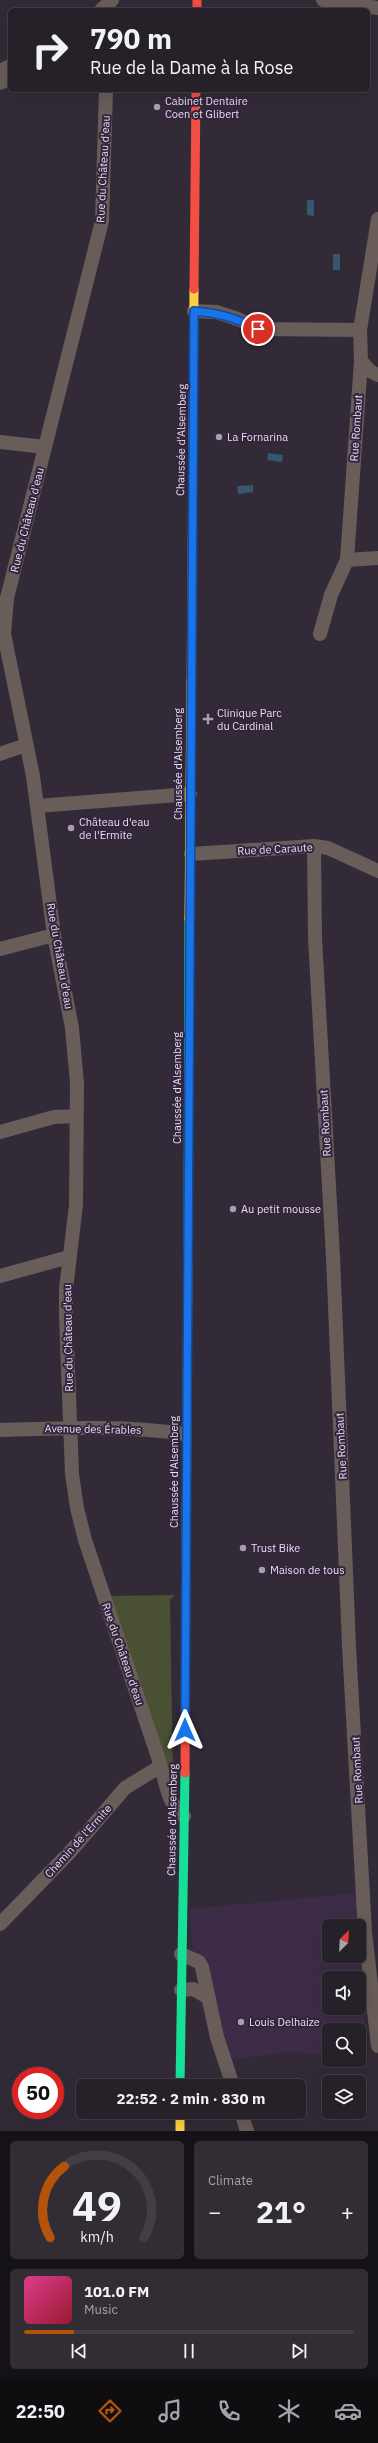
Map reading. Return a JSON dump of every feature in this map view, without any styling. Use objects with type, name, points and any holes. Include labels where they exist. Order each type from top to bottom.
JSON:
[{"type":"main road","name":"Chaussée d'Alsemberg","points":[[180,2079],[184,1816],[196,92]]},
{"type":"main road","points":[[180,2119],[180,2131]]},
{"type":"street","points":[[323,0],[378,8]]},
{"type":"street","name":"Rue du Château d'eau","points":[[106,92],[102,221],[45,448],[4,598],[4,634],[33,776],[54,935],[72,1028],[77,1083],[76,1205],[68,1257],[66,1296],[69,1427],[76,1508],[85,1540],[161,1766],[170,1801],[176,1811],[184,1816]]},
{"type":"street","name":"Rue Rombaut","points":[[320,634],[331,595],[347,560],[361,360],[360,330],[378,219]]},
{"type":"street","points":[[194,311],[216,312],[238,319],[258,329],[360,330]]},
{"type":"street","points":[[361,360],[370,371],[378,375]]},
{"type":"street","points":[[0,442],[45,448]]},
{"type":"street","points":[[347,560],[378,558]]},
{"type":"street","points":[[0,754],[26,745]]},
{"type":"street","points":[[37,806],[190,794]]},
{"type":"street","name":"Rue Rombaut","points":[[314,846],[315,938],[333,1257],[349,1646],[365,1932],[378,2046]]},
{"type":"street","name":"Rue de Caraute","points":[[191,854],[314,846],[328,848],[378,871]]},
{"type":"street","points":[[0,949],[54,935]]},
{"type":"street","points":[[0,1132],[54,1117],[76,1116]]},
{"type":"street","points":[[0,1276],[68,1257]]},
{"type":"street","name":"Avenue des Érables","points":[[0,1430],[69,1427],[159,1430],[186,1434]]},
{"type":"street","name":"Chemin de l'Ermite","points":[[0,1924],[71,1851],[125,1788],[161,1766]]},
{"type":"street","points":[[181,1954],[199,1962],[202,1967],[217,2037],[231,2079]]},
{"type":"street","points":[[181,1990],[193,1989],[209,1998]]},
{"type":"street","points":[[243,2119],[247,2131]]},
{"type":"shaded area","points":[[360,1893],[361,1919],[322,1919],[322,1963],[362,1963],[363,1971],[322,1971],[322,2015],[364,2015],[365,2023],[322,2023],[322,2055],[291,2051],[216,2062],[198,1995],[189,1909]]},
{"type":"green space","points":[[175,1595],[170,1600],[173,1779],[109,1596]]},
{"type":"water","points":[[307,200],[314,200],[314,216],[307,215]]},
{"type":"water","points":[[333,254],[340,254],[340,270],[333,270]]},
{"type":"water","points":[[268,453],[283,455],[282,462],[267,460]]},
{"type":"water","points":[[253,485],[253,492],[238,494],[237,486]]},
{"type":"traffic: fast","points":[[188,1253],[189,919]]},
{"type":"traffic: fast","points":[[180,2079],[185,1773]]},
{"type":"traffic: slow","points":[[193,445],[194,289]]},
{"type":"traffic: slow","points":[[189,919],[191,680]]},
{"type":"traffic: slow","points":[[186,1564],[188,1253]]},
{"type":"traffic: slow","points":[[180,2119],[180,2131]]},
{"type":"traffic: jam","points":[[197,0],[197,8]]},
{"type":"traffic: jam","points":[[194,289],[196,92]]},
{"type":"traffic: jam","points":[[191,680],[193,445]]},
{"type":"traffic: jam","points":[[185,1773],[186,1564]]},
{"type":"place","name":"Cabinet Dentaire Coen et Glibert","points":[[157,107]]},
{"type":"place","name":"La Fornarina","points":[[219,437]]},
{"type":"place","name":"Clinique Parc du Cardinal","points":[[208,719]]},
{"type":"place","name":"Château d'eau de l'Ermite","points":[[71,828]]},
{"type":"place","name":"Au petit mousse","points":[[233,1209]]},
{"type":"place","name":"Trust Bike","points":[[243,1548]]},
{"type":"place","name":"Maison de tous","points":[[262,1570]]},
{"type":"place","name":"Louis Delhaize","points":[[241,2022]]},
{"type":"route","points":[[185,1730],[194,311],[216,312],[238,319],[258,329]]}]
